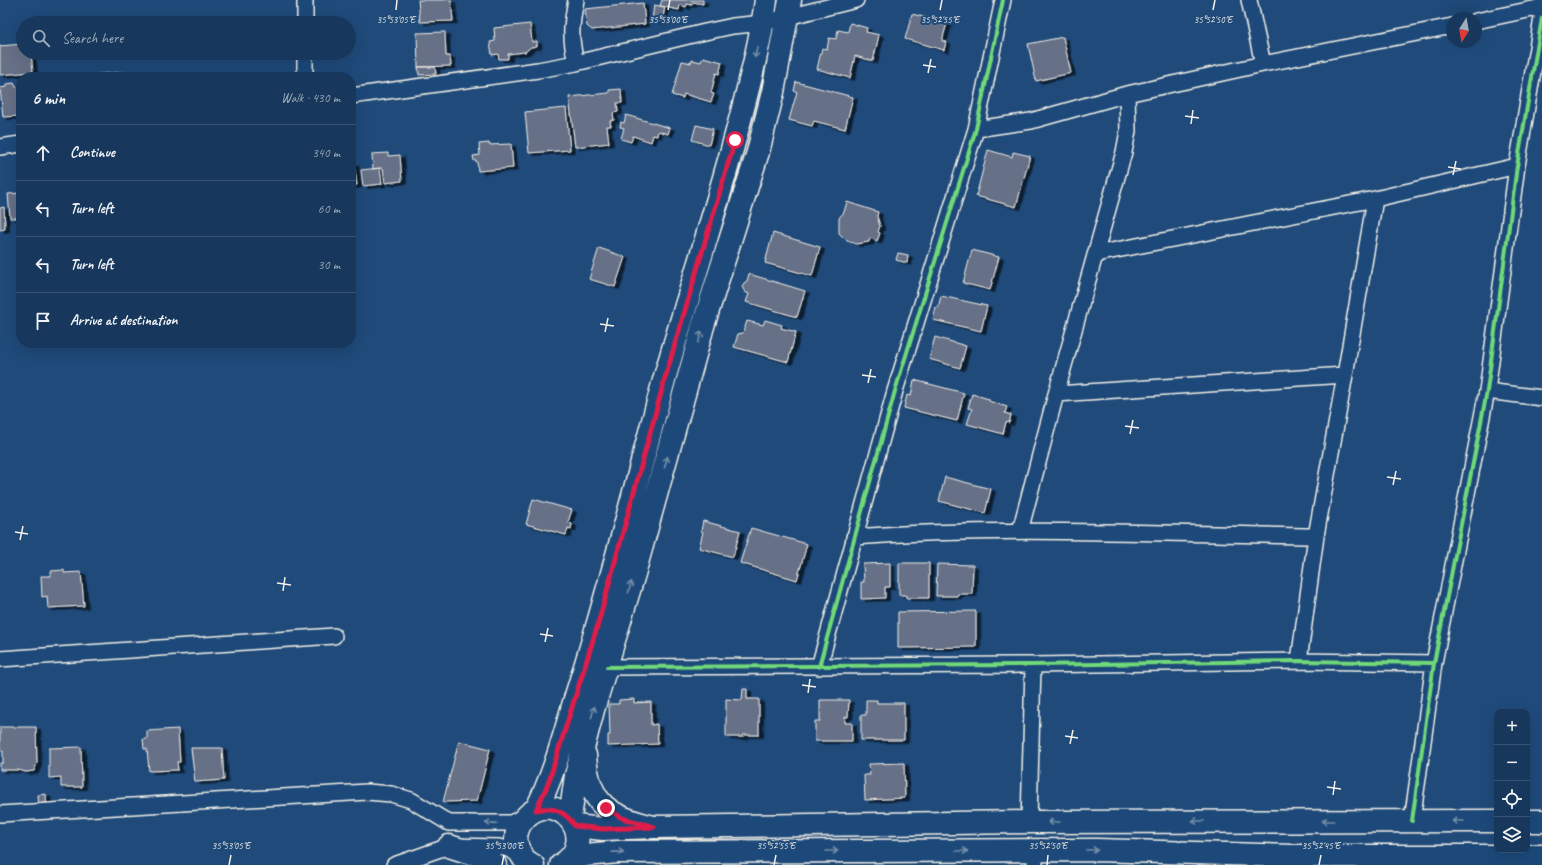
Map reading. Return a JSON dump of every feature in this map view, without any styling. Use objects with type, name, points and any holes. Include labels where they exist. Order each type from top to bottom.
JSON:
[{"type":"main road","points":[[526,862],[518,848],[516,839],[518,830],[522,821],[532,812],[548,784],[598,624],[665,378],[728,166],[751,81],[763,24],[766,0]]},
{"type":"main road","points":[[572,822],[574,788],[584,745],[701,333],[758,152],[773,92],[789,8]]},
{"type":"main road","points":[[584,745],[586,766],[590,784],[599,801],[606,808],[622,818],[654,827]]},
{"type":"main road","points":[[532,812],[545,808],[554,809],[562,812],[572,822],[577,835],[576,845],[573,854],[564,863]]},
{"type":"main road","points":[[572,822],[603,829],[1029,822],[1494,821]]},
{"type":"main road","points":[[1530,821],[1542,821]]},
{"type":"main road","points":[[449,846],[484,857],[495,865]]},
{"type":"main road","points":[[564,863],[586,854],[618,852],[1035,858],[1097,850],[1292,856],[1530,854]]},
{"type":"street","points":[[305,16],[306,0]]},
{"type":"street","points":[[576,0],[571,35],[571,42],[576,63]]},
{"type":"street","points":[[356,95],[538,70],[576,63],[704,32],[733,26],[763,24],[789,8],[856,0]]},
{"type":"street","points":[[819,667],[895,391],[976,129],[1003,0]]},
{"type":"street","points":[[1249,0],[1263,64]]},
{"type":"street","points":[[1482,20],[1542,7]]},
{"type":"street","points":[[1412,821],[1434,663],[1487,391],[1517,166],[1542,18]]},
{"type":"street","points":[[976,129],[1032,121],[1127,94],[1263,64],[1446,27]]},
{"type":"street","points":[[305,60],[305,72]]},
{"type":"street","points":[[1020,531],[1056,394],[1124,152],[1128,131],[1127,94]]},
{"type":"street","points":[[0,147],[16,145]]},
{"type":"street","points":[[1096,254],[1375,199],[1517,166]]},
{"type":"street","points":[[1299,661],[1316,536],[1375,199]]},
{"type":"street","points":[[1056,394],[1345,376]]},
{"type":"street","points":[[1487,391],[1542,398]]},
{"type":"street","points":[[854,537],[900,534],[1020,531],[1316,536]]},
{"type":"street","points":[[0,659],[334,636]]},
{"type":"street","points":[[606,667],[1033,666],[1299,661],[1434,663]]},
{"type":"street","points":[[1029,822],[1033,666]]},
{"type":"street","points":[[0,814],[367,792],[391,794],[411,800],[449,823],[511,823],[532,812]]},
{"type":"street","points":[[449,823],[449,846]]},
{"type":"street","points":[[394,865],[449,846],[499,847],[508,849],[526,862]]},
{"type":"building","points":[[418,0],[451,0],[453,21],[420,22]]},
{"type":"building","points":[[662,0],[703,0],[703,4],[693,2],[692,5],[687,4],[686,7],[680,5],[679,10],[660,6]]},
{"type":"building","points":[[643,3],[645,24],[592,30],[587,26],[585,9]]},
{"type":"building","points":[[654,5],[665,7],[662,22],[652,20]]},
{"type":"building","points":[[912,14],[947,23],[942,41],[946,42],[944,50],[905,39]]},
{"type":"building","points":[[850,23],[867,28],[866,32],[879,35],[873,61],[855,56],[850,78],[817,69],[822,48],[827,49],[829,38],[836,39],[838,30],[848,32]]},
{"type":"building","points":[[530,24],[532,42],[537,41],[537,46],[531,47],[525,52],[508,54],[508,59],[499,59],[498,54],[492,55],[490,42],[495,41],[494,28]]},
{"type":"building","points":[[445,32],[446,56],[450,56],[451,66],[418,67],[417,33]]},
{"type":"building","points":[[1063,37],[1071,73],[1036,81],[1028,44]]},
{"type":"building","points":[[16,45],[16,60],[32,60],[33,72],[16,72],[16,74],[0,75],[0,46]]},
{"type":"building","points":[[703,57],[722,62],[719,74],[716,73],[711,93],[714,94],[711,102],[684,94],[683,98],[672,95],[682,61],[691,63],[692,60],[701,62]]},
{"type":"building","points":[[418,67],[435,67],[436,74],[419,75]]},
{"type":"building","points":[[796,82],[853,97],[845,129],[814,121],[812,126],[789,120],[797,92],[794,91]]},
{"type":"building","points":[[14,83],[16,87],[16,116],[3,117],[0,88],[6,87],[6,84]]},
{"type":"building","points":[[621,89],[622,103],[617,103],[618,112],[613,113],[614,120],[610,121],[611,126],[607,126],[609,143],[575,147],[569,97],[609,93],[609,90]]},
{"type":"building","points":[[566,108],[570,150],[529,153],[525,112]]},
{"type":"building","points":[[626,115],[670,128],[668,134],[658,131],[657,136],[653,135],[651,142],[633,136],[631,142],[621,139],[624,128],[620,127],[621,122],[624,123]]},
{"type":"building","points":[[696,125],[713,129],[709,145],[692,140]]},
{"type":"building","points":[[489,143],[489,145],[511,144],[513,168],[478,171],[477,161],[474,161],[473,156],[480,155],[479,144]]},
{"type":"building","points":[[988,150],[1012,157],[1013,152],[1030,156],[1016,207],[976,196]]},
{"type":"building","points":[[388,153],[388,156],[400,155],[402,181],[385,183],[383,168],[373,169],[372,154]]},
{"type":"building","points":[[380,168],[382,184],[363,186],[361,170]]},
{"type":"building","points":[[16,193],[16,218],[10,218],[8,194]]},
{"type":"building","points":[[847,202],[878,212],[877,216],[880,226],[878,232],[880,233],[877,241],[870,238],[869,242],[856,244],[845,239],[839,233],[839,218],[844,212]]},
{"type":"building","points":[[4,207],[5,229],[0,230],[0,208]]},
{"type":"building","points":[[773,233],[820,247],[812,276],[765,263]]},
{"type":"building","points":[[599,248],[625,257],[615,287],[589,279]]},
{"type":"building","points":[[972,250],[999,257],[990,290],[963,283]]},
{"type":"building","points":[[898,253],[908,255],[907,263],[896,260]]},
{"type":"building","points":[[749,274],[805,291],[797,317],[746,302],[749,294],[745,292],[742,287],[747,281]]},
{"type":"building","points":[[941,296],[987,306],[981,331],[933,320],[936,307],[938,308]]},
{"type":"building","points":[[765,320],[782,325],[781,328],[796,332],[788,362],[734,347],[738,334],[743,333],[747,321],[763,325]]},
{"type":"building","points":[[935,337],[966,346],[960,368],[929,359]]},
{"type":"building","points":[[914,380],[964,393],[957,421],[904,408],[907,395],[911,396]]},
{"type":"building","points":[[972,394],[989,399],[989,401],[1007,407],[1005,413],[1011,415],[1009,423],[1006,422],[1003,434],[967,424],[972,409],[968,408]]},
{"type":"building","points":[[945,477],[991,489],[985,513],[939,501]]},
{"type":"building","points":[[533,499],[572,510],[568,522],[572,524],[571,529],[568,528],[566,535],[526,524]]},
{"type":"building","points":[[703,521],[740,531],[733,557],[699,548],[703,532],[701,531]]},
{"type":"building","points":[[751,528],[807,544],[797,580],[740,563]]},
{"type":"building","points":[[890,563],[890,587],[885,587],[885,598],[861,599],[861,582],[864,582],[863,564]]},
{"type":"building","points":[[899,563],[929,563],[929,598],[906,598],[906,595],[899,595]]},
{"type":"building","points":[[937,564],[973,565],[972,594],[936,596]]},
{"type":"building","points":[[64,570],[64,573],[81,572],[84,606],[48,608],[47,596],[42,597],[41,576],[51,576],[51,571]]},
{"type":"building","points":[[976,611],[976,647],[898,648],[898,612]]},
{"type":"building","points":[[743,689],[747,689],[747,699],[759,699],[759,735],[726,737],[726,699],[742,700]]},
{"type":"building","points":[[634,699],[634,703],[651,702],[651,725],[657,724],[658,744],[608,746],[608,735],[610,735],[609,704],[619,704],[619,700]]},
{"type":"building","points":[[820,700],[849,700],[848,717],[845,717],[845,723],[852,723],[852,741],[815,741],[815,721],[820,721]]},
{"type":"building","points":[[866,700],[877,700],[877,703],[904,703],[904,740],[861,740],[861,715],[866,715]]},
{"type":"building","points":[[0,727],[36,727],[37,763],[34,771],[26,772],[18,770],[0,770],[0,763],[3,763],[3,751],[0,752]]},
{"type":"building","points":[[178,729],[180,762],[177,762],[178,770],[149,771],[147,749],[144,749],[143,739],[147,739],[147,731]]},
{"type":"building","points":[[459,741],[490,749],[477,801],[443,802]]},
{"type":"building","points":[[81,747],[82,787],[61,787],[61,777],[49,778],[49,748]]},
{"type":"building","points":[[191,748],[222,748],[224,780],[195,782]]},
{"type":"building","points":[[904,763],[905,798],[865,800],[864,775],[870,775],[869,764]]},
{"type":"building","points":[[46,794],[47,809],[39,809],[38,795]]},
{"type":"cycle path","points":[[819,667],[895,391],[976,129],[1003,0]]},
{"type":"cycle path","points":[[1412,821],[1434,663],[1487,391],[1517,166],[1542,18]]},
{"type":"cycle path","points":[[607,667],[1033,665],[1299,661],[1434,663]]},
{"type":"route","points":[[606,808],[613,814],[632,822],[654,827],[603,829],[575,826],[570,818],[562,812],[545,808],[536,810],[543,797],[557,758],[598,624],[665,378],[735,140]]}]
